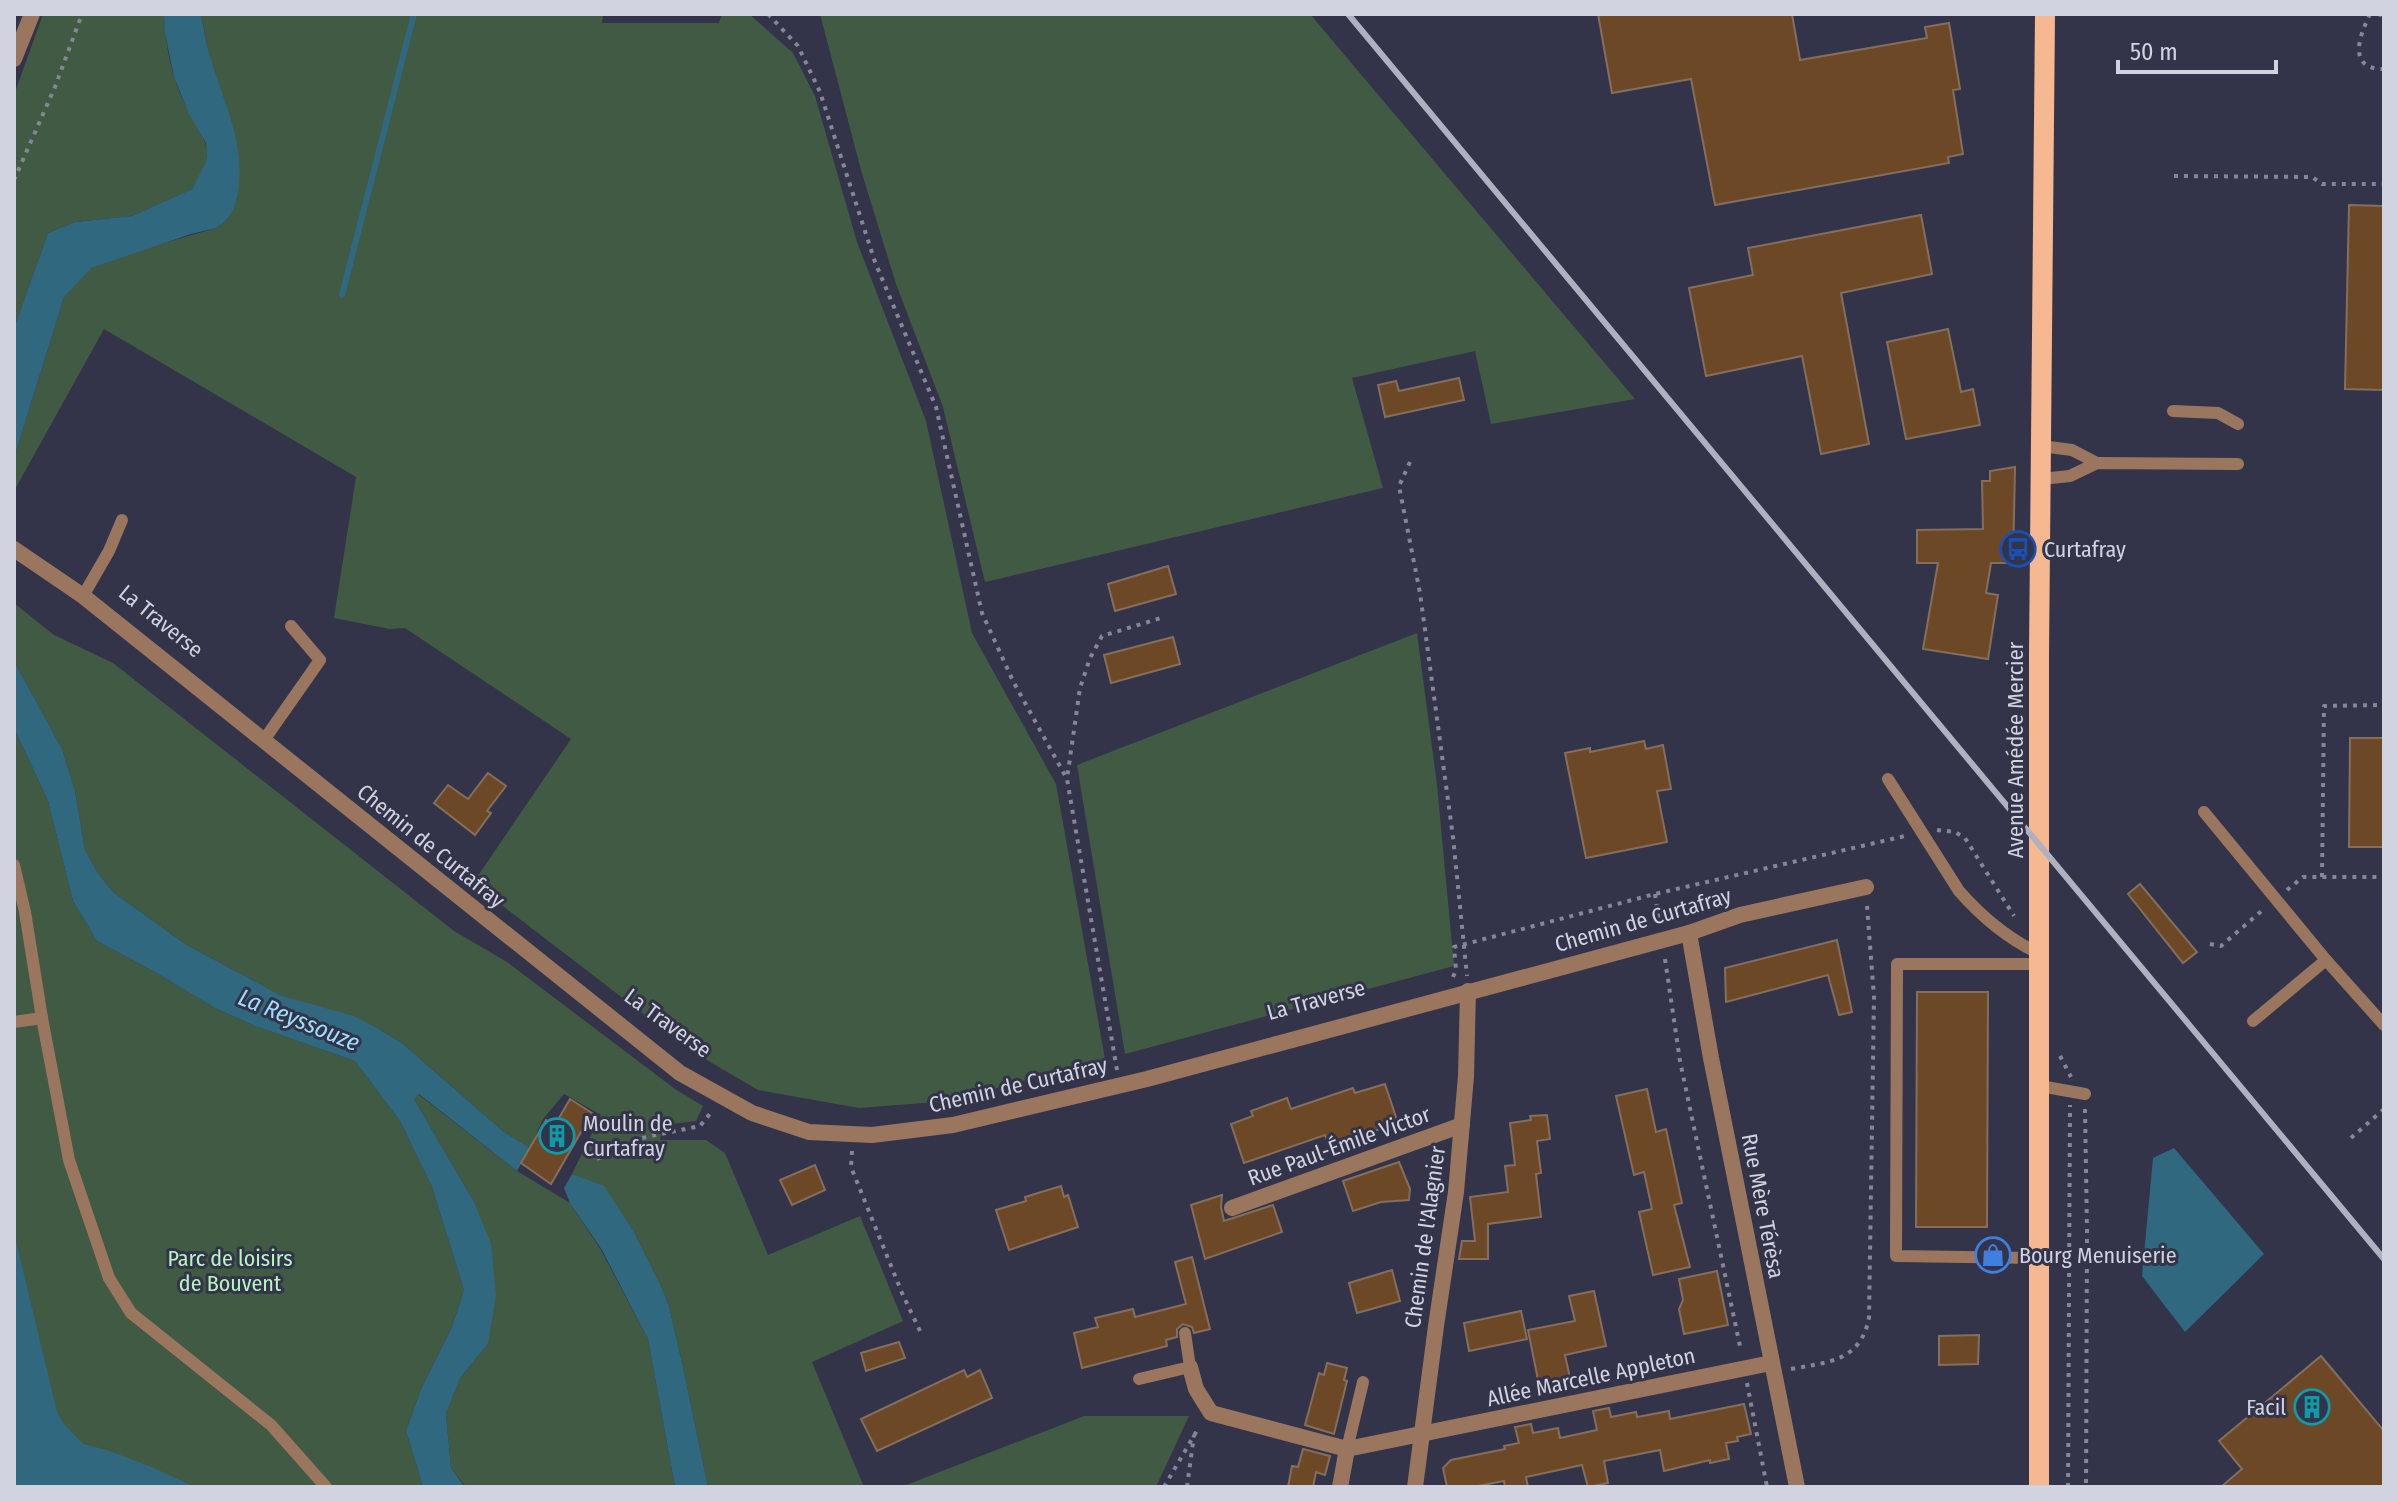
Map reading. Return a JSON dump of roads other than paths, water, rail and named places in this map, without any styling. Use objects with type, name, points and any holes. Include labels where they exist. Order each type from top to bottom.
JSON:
[{"type":"main road","name":"Avenue Amédée Mercier","points":[[2039,1487],[2039,654],[2045,14]]},
{"type":"street","points":[[14,59],[32,14]]},
{"type":"street","name":"Chemin de Curtafray","points":[[14,549],[83,596],[680,1073],[752,1113],[809,1132],[872,1135],[953,1125],[1147,1079],[1689,933],[1740,915],[1866,887]]},
{"type":"street","name":"Rue Mère Térèsa","points":[[1689,933],[1797,1487]]},
{"type":"street","name":"Chemin de l'Alagnier","points":[[1415,1487],[1456,1192],[1468,991]]},
{"type":"street","name":"Rue Paul-Émile Victor","points":[[1232,1208],[1462,1125]]},
{"type":"street","points":[[1190,1367],[1196,1389],[1211,1413],[1347,1449],[1340,1487]]},
{"type":"street","name":"Allée Marcelle Appleton","points":[[1347,1449],[1744,1368],[1772,1368]]},
{"type":"lane","points":[[2173,411],[2218,413],[2238,424]]},
{"type":"lane","points":[[2041,446],[2072,450],[2097,463]]},
{"type":"lane","points":[[2041,479],[2070,476],[2097,463],[2238,464]]},
{"type":"lane","points":[[83,596],[109,551],[122,520]]},
{"type":"lane","points":[[264,740],[320,660],[291,626]]},
{"type":"lane","points":[[1888,779],[1969,903],[2040,959]]},
{"type":"lane","points":[[2204,812],[2384,1025]]},
{"type":"lane","points":[[14,865],[69,1160],[109,1278],[131,1313],[271,1425],[326,1487]]},
{"type":"lane","points":[[2040,959],[1897,964],[1896,1256],[2040,1258]]},
{"type":"lane","points":[[2253,1021],[2326,960]]},
{"type":"lane","points":[[14,1022],[42,1018]]},
{"type":"lane","points":[[2040,1086],[2085,1094]]},
{"type":"lane","points":[[1139,1379],[1190,1367],[1185,1333]]},
{"type":"lane","points":[[1347,1449],[1363,1382]]},
{"type":"water","points":[[164,14],[201,14],[210,57],[237,142],[239,175],[236,202],[229,217],[216,228],[91,268],[64,297],[14,458],[14,328],[48,233],[75,222],[132,216],[192,189],[205,164],[206,143],[189,114],[174,77]]},
{"type":"water","name":"La Reyssouze","points":[[14,661],[62,749],[75,791],[85,850],[113,892],[185,944],[282,996],[354,1016],[382,1031],[403,1044],[504,1132],[530,1148],[517,1171],[419,1094],[414,1099],[473,1200],[491,1244],[496,1295],[488,1344],[460,1378],[446,1414],[451,1468],[465,1487],[423,1487],[406,1431],[421,1389],[452,1327],[464,1290],[432,1187],[400,1121],[355,1061],[255,1026],[215,1008],[97,941],[73,901],[48,801],[14,728]]},
{"type":"water","points":[[2174,1148],[2264,1254],[2185,1332],[2142,1276],[2153,1158]]},
{"type":"water","points":[[572,1174],[604,1186],[634,1232],[661,1286],[669,1306],[708,1487],[675,1487],[648,1339],[602,1250],[570,1203],[564,1188]]},
{"type":"water","points":[[14,1233],[57,1412],[64,1424],[83,1444],[149,1466],[195,1487],[14,1487]]},
{"type":"waterway","points":[[342,295],[414,14]]},
{"type":"railway","points":[[1348,14],[2384,1259]]},
{"type":"place","name":"Curtafray","points":[[2018,549]]},
{"type":"place","name":"Moulin de Curtafray","points":[[557,1136]]},
{"type":"place","name":"Bourg Menuiserie","points":[[1993,1255]]},
{"type":"place","name":"Facil","points":[[2312,1407]]},
{"type":"park label","name":"Parc de loisirs de Bouvent","points":[[230,1270]]}]
